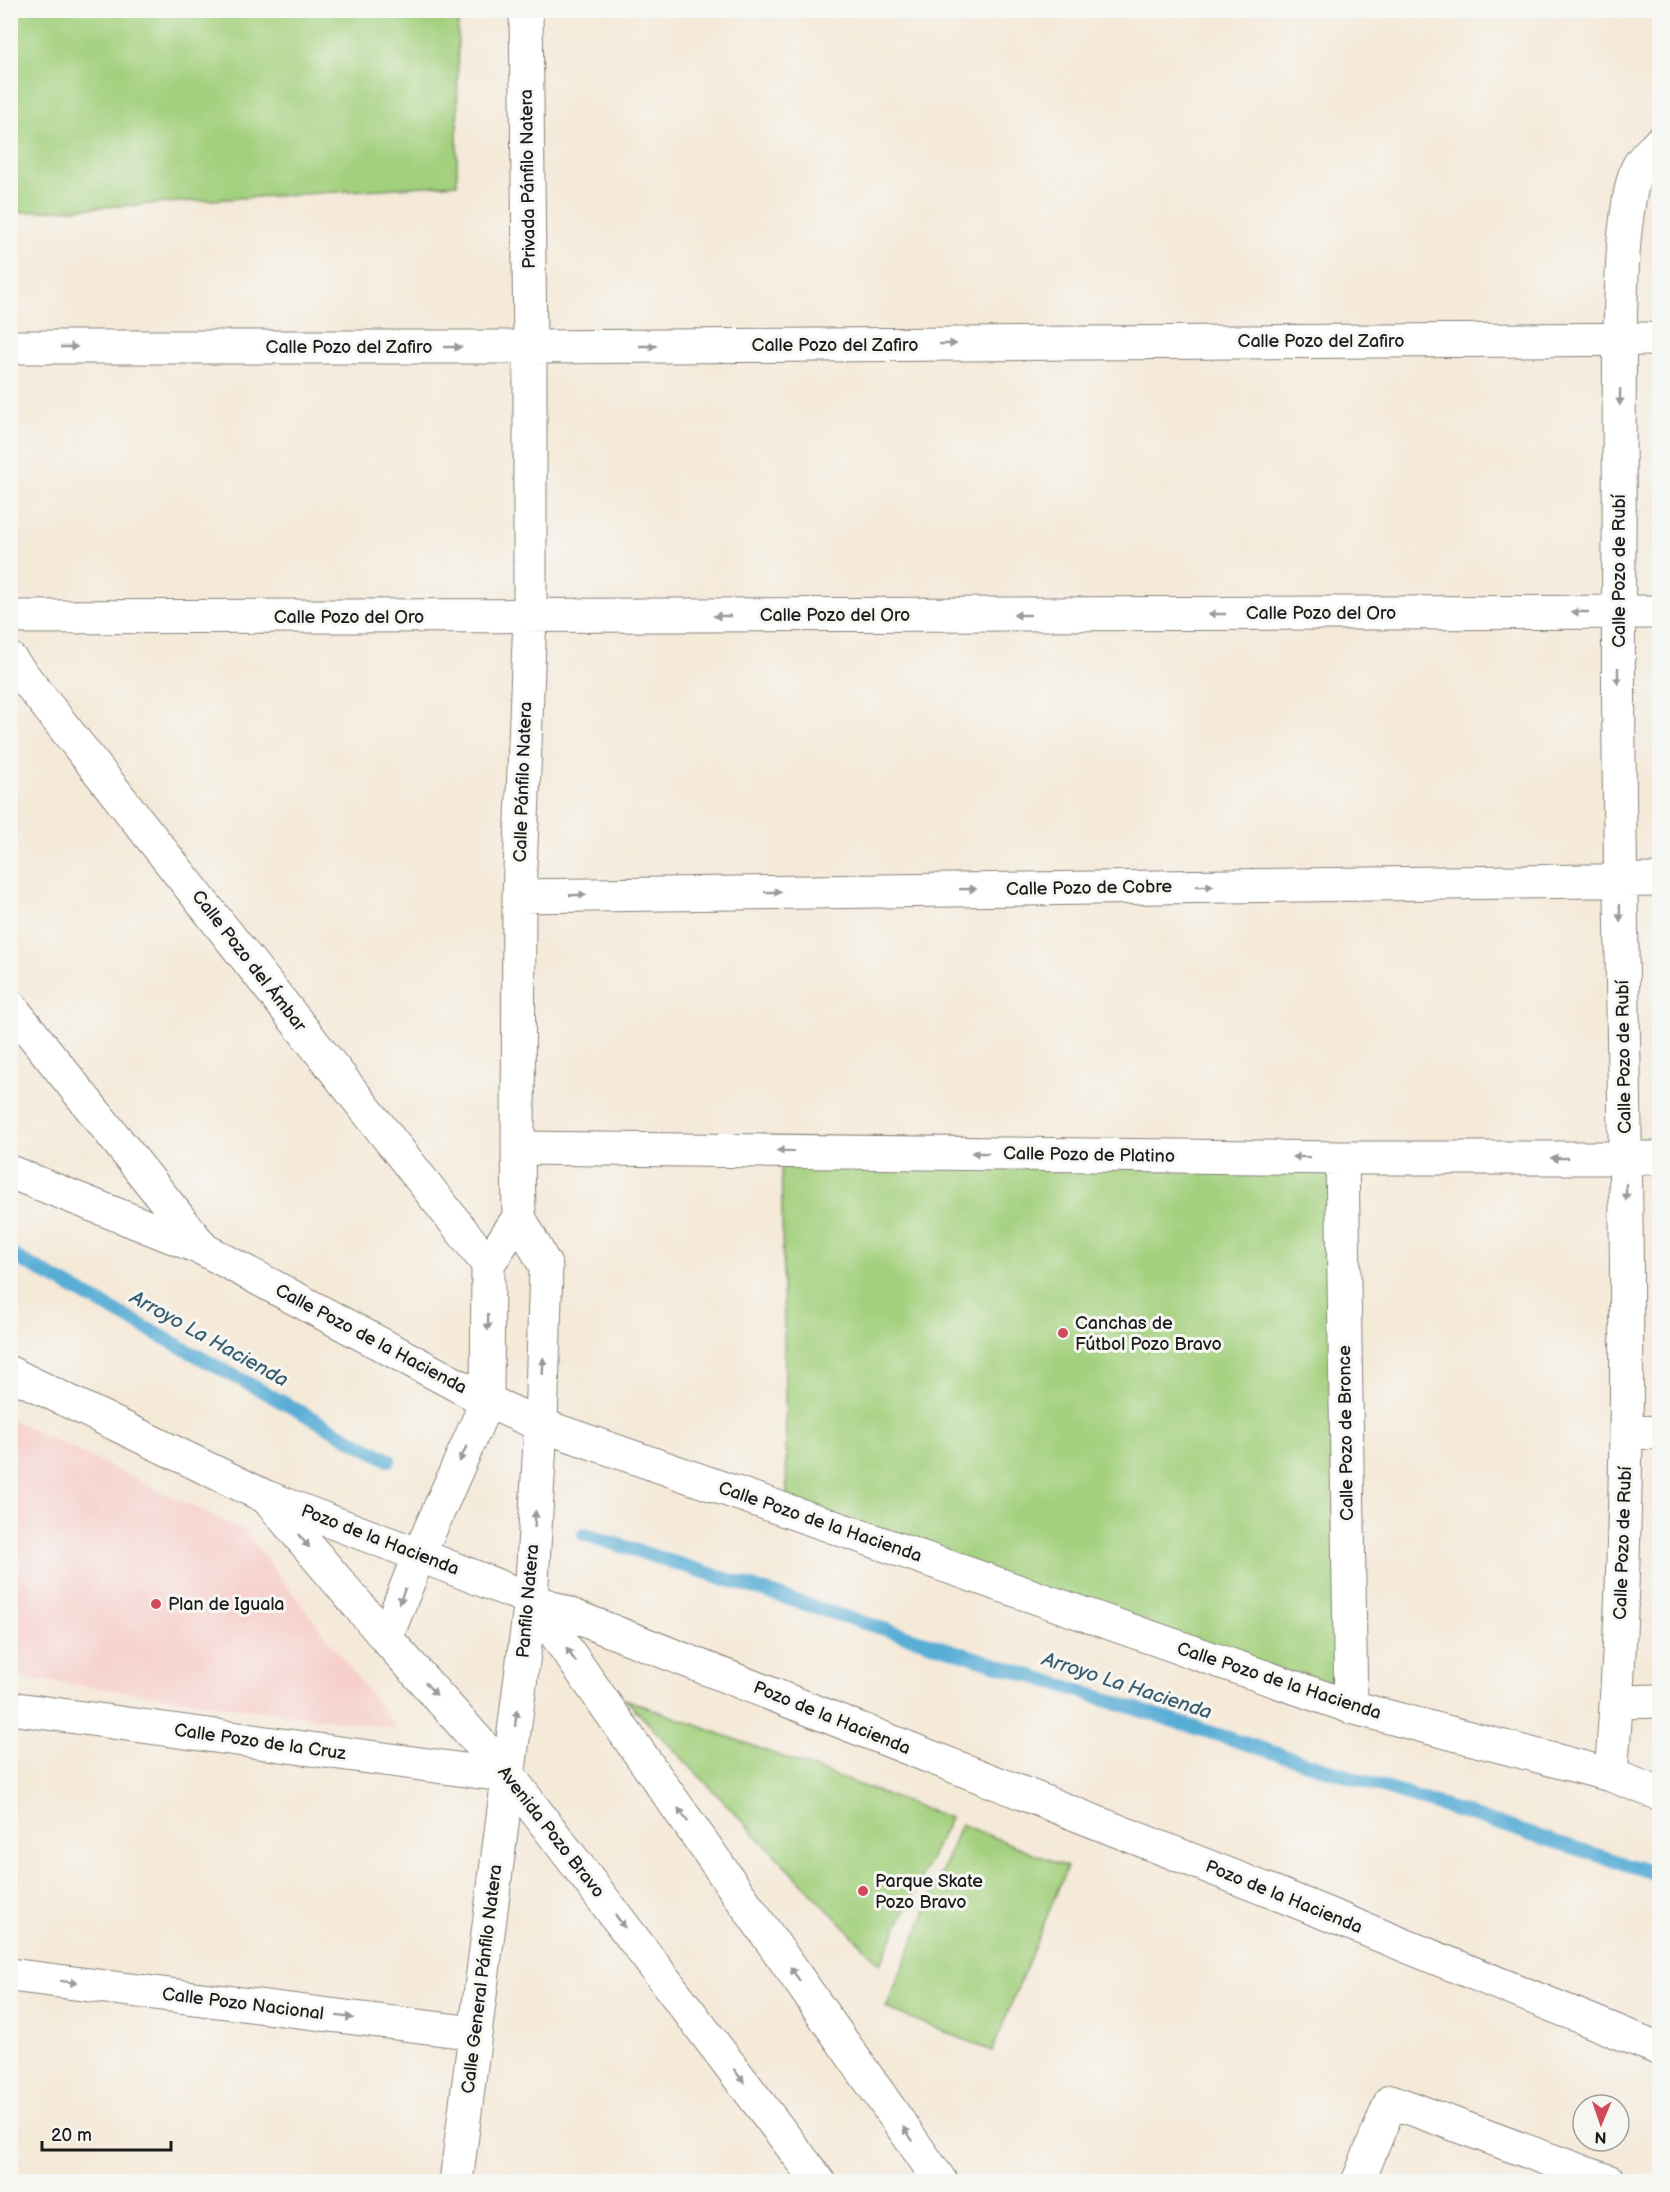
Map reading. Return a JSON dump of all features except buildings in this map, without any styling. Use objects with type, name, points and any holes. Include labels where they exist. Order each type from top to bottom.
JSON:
[{"type":"street","name":"Privada Pánfilo Natera","points":[[526,10],[530,348]]},
{"type":"street","name":"Calle Pozo de Rubí","points":[[1611,1775],[1617,1702],[1627,1433],[1626,1158],[1619,880],[1618,612],[1621,338],[1624,238],[1631,190],[1638,167],[1659,142]]},
{"type":"street","name":"Calle Pozo del Zafiro","points":[[10,346],[530,348],[1659,339]]},
{"type":"street","name":"Calle Pánfilo Natera","points":[[530,348],[530,617],[519,896],[519,1217],[546,1267]]},
{"type":"street","name":"Calle Pozo del Oro","points":[[10,617],[1659,612]]},
{"type":"street","name":"Calle Pozo del Ámbar","points":[[10,659],[488,1264]]},
{"type":"street","name":"Calle Pozo de Cobre","points":[[519,896],[1659,880]]},
{"type":"street","points":[[10,1006],[203,1249]]},
{"type":"street","name":"Calle Pozo de Platino","points":[[518,1148],[1342,1158],[1659,1158]]},
{"type":"street","name":"Calle Pozo de Bronce","points":[[1342,1158],[1351,1707]]},
{"type":"street","name":"Calle Pozo de la Hacienda","points":[[12,1171],[203,1249],[487,1401],[541,1425],[1351,1707],[1611,1775],[1659,1794]]},
{"type":"street","points":[[386,1638],[419,1555],[487,1401],[488,1264],[519,1217]]},
{"type":"street","points":[[488,1264],[546,1267],[541,1425]]},
{"type":"street","name":"Pozo de la Hacienda","points":[[10,1374],[266,1497],[419,1555],[1288,1898],[1659,2049]]},
{"type":"street","name":"Panfilo Natera","points":[[508,1776],[531,1599],[541,1425]]},
{"type":"street","points":[[1627,1433],[1659,1432]]},
{"type":"street","name":"Avenida Pozo Bravo","points":[[266,1497],[508,1776],[819,2181]]},
{"type":"street","points":[[531,1599],[941,2181]]},
{"type":"street","points":[[1617,1702],[1659,1701]]},
{"type":"street","name":"Calle Pozo de la Cruz","points":[[10,1708],[508,1776]]},
{"type":"street","name":"Calle General Pánfilo Natera","points":[[456,2181],[508,1776]]},
{"type":"street","name":"Calle Pozo Nacional","points":[[10,1975],[475,2033]]},
{"type":"street","points":[[1358,2181],[1391,2101],[1610,2181]]},
{"type":"shaded area","name":"Plan de Iguala","points":[[11,1419],[245,1531],[397,1729],[11,1676]]},
{"type":"green space","points":[[11,10],[458,11],[457,184],[11,213]]},
{"type":"green space","name":"Canchas de Fútbol Pozo Bravo","points":[[781,1158],[1338,1161],[1348,1703],[787,1506]]},
{"type":"green space","name":"Parque Skate Pozo Bravo","points":[[625,1699],[950,1818],[880,1964]]},
{"type":"green space","points":[[961,1824],[1067,1867],[992,2051],[886,2008]]},
{"type":"waterway","name":"Arroyo La Hacienda","points":[[10,1254],[389,1460]]},
{"type":"waterway","name":"Arroyo La Hacienda","points":[[584,1534],[1660,1875]]},
{"type":"place","name":"Canchas de Fútbol Pozo Bravo","points":[[1063,1333]]},
{"type":"place","name":"Plan de Iguala","points":[[156,1604]]},
{"type":"place","name":"Parque Skate Pozo Bravo","points":[[863,1891]]}]
